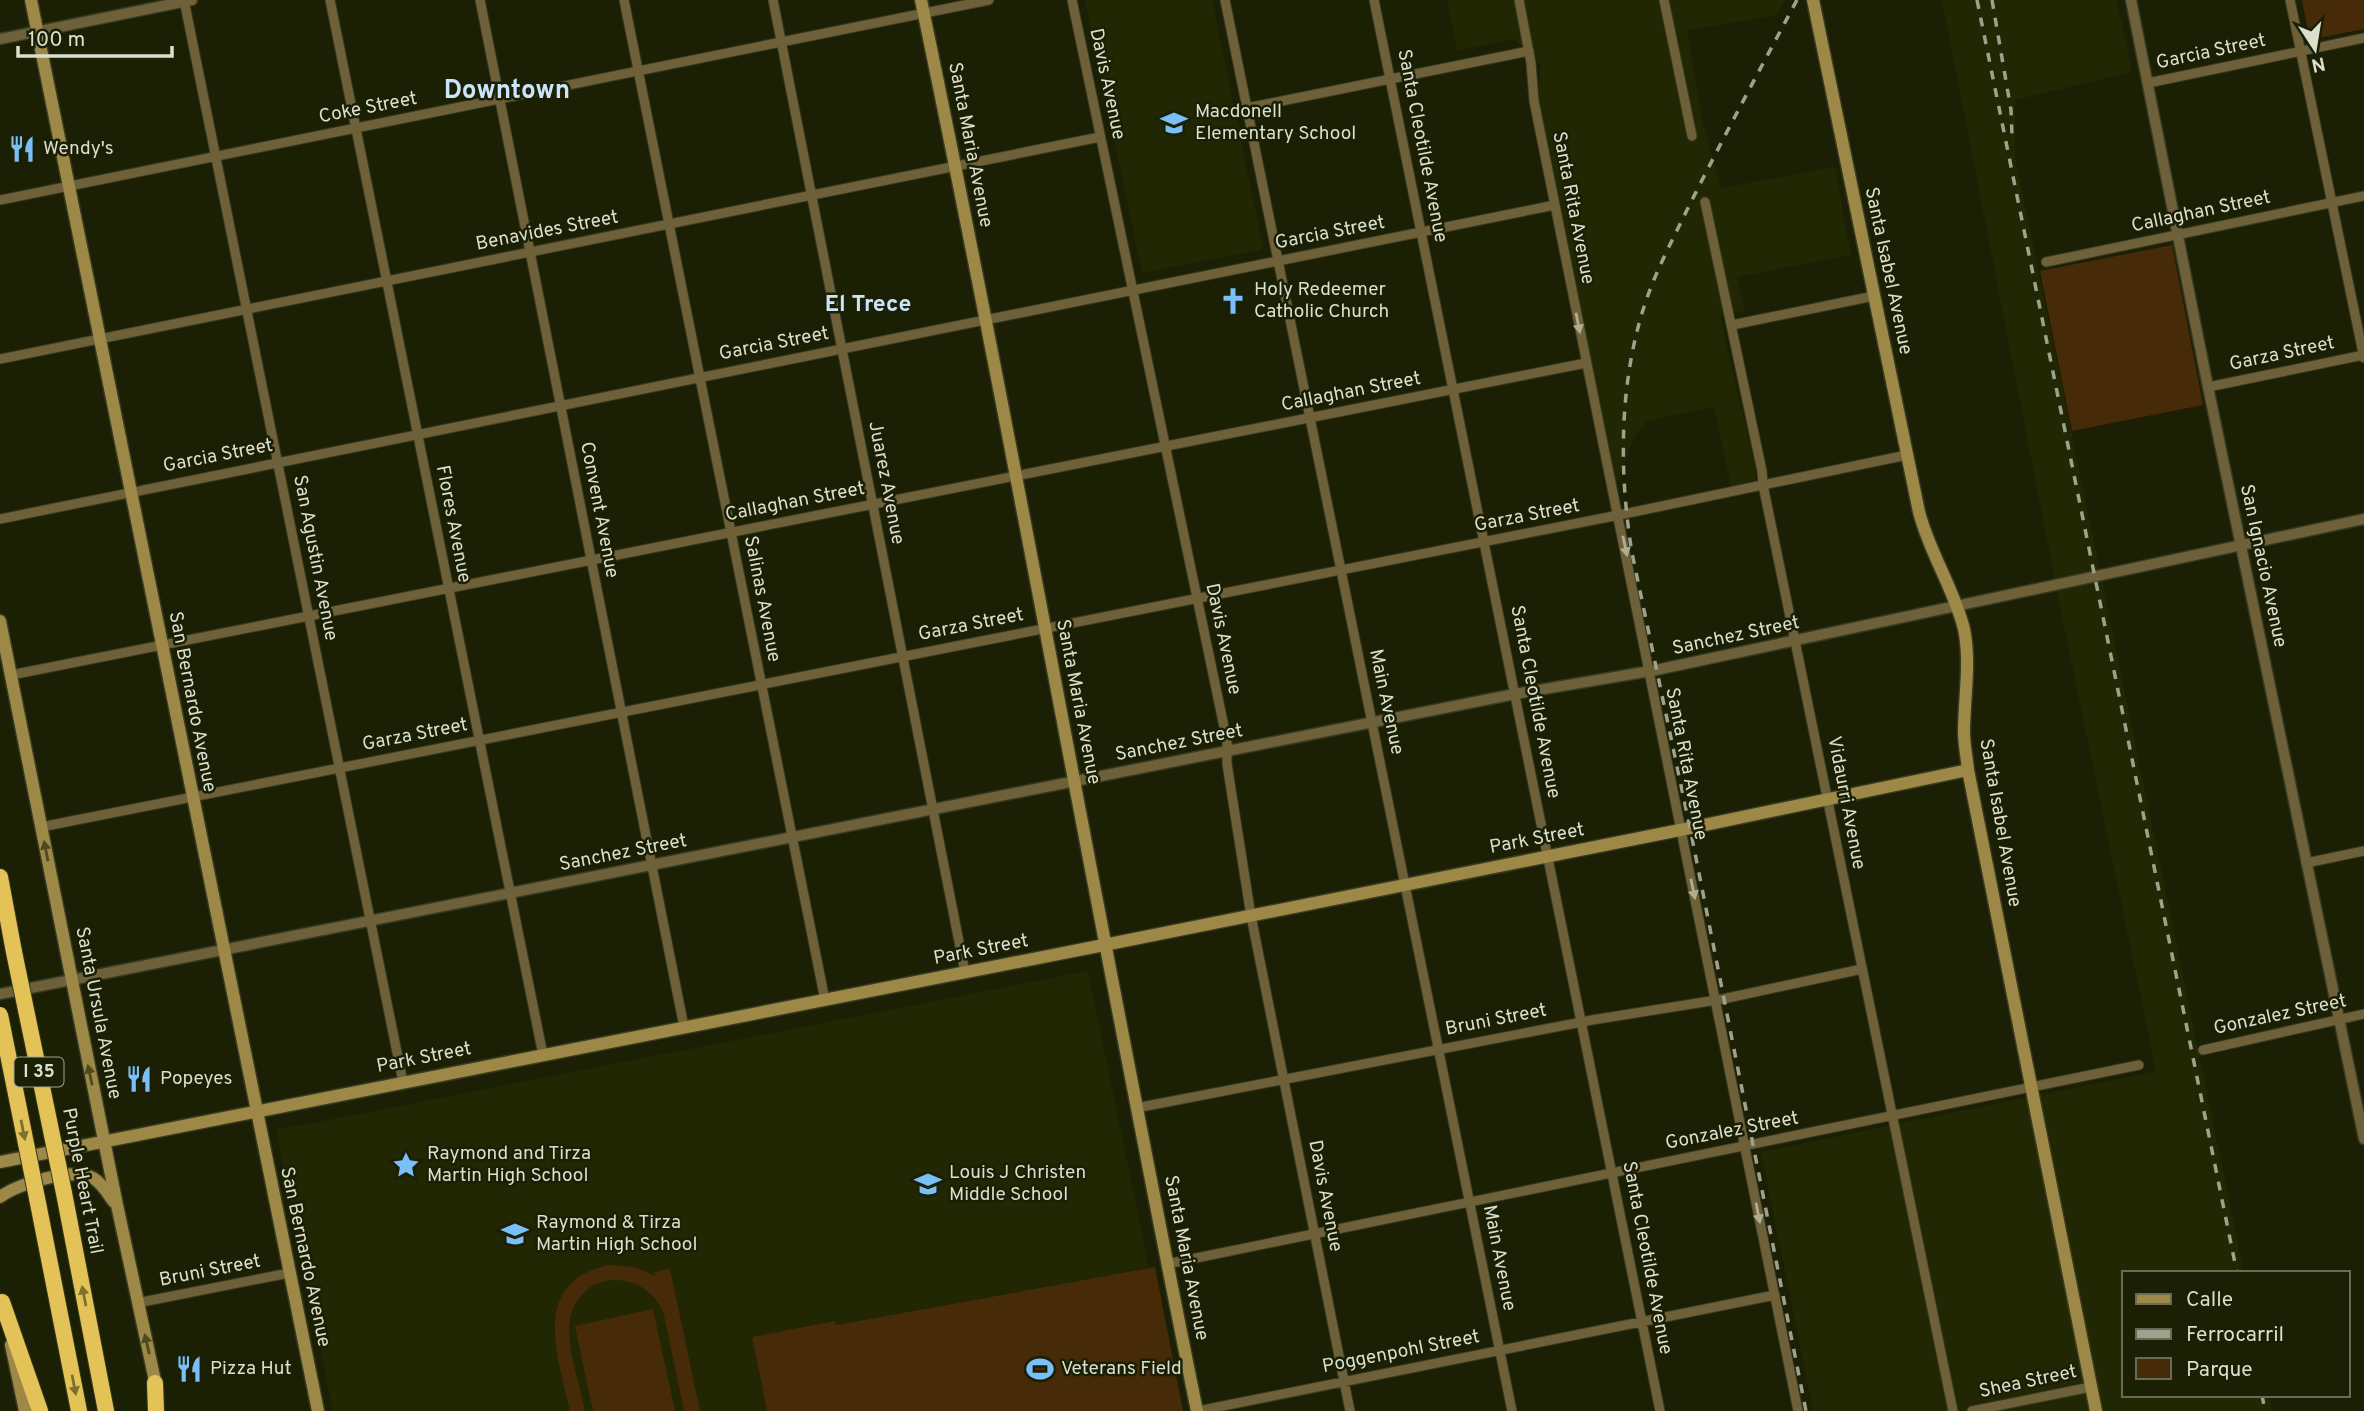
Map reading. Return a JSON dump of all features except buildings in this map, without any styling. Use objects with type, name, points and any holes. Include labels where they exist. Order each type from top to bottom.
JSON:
[{"type":"highway","name":"Purple Heart Trail","points":[[0,877],[106,1411]]},
{"type":"highway","name":"I 35","points":[[0,1015],[79,1411]]},
{"type":"highway","points":[[1,1298],[40,1411]]},
{"type":"highway","points":[[155,1383],[156,1411]]},
{"type":"main road","name":"San Bernardo Avenue","points":[[31,0],[317,1411]]},
{"type":"main road","name":"Santa Isabel Avenue","points":[[1813,0],[1926,538],[1957,607],[1966,646],[1968,675],[1964,734],[1968,770],[2096,1411]]},
{"type":"main road","name":"Santa Maria Avenue","points":[[923,7],[1017,476],[1104,945],[1198,1411]]},
{"type":"main road","name":"Santa Ursula Avenue","points":[[0,621],[137,1303],[162,1411]]},
{"type":"main road","name":"Park Street","points":[[0,1163],[1251,916],[1968,770]]},
{"type":"main road","points":[[0,1197],[21,1185],[81,1174],[97,1180],[117,1205]]},
{"type":"main road","points":[[1,1298],[24,1411]]},
{"type":"street","name":"Flores Avenue","points":[[330,0],[543,1055]]},
{"type":"street","name":"Convent Avenue","points":[[480,0],[684,1027]]},
{"type":"street","name":"Salinas Avenue","points":[[624,0],[825,1000]]},
{"type":"street","name":"Juarez Avenue","points":[[773,0],[965,972]]},
{"type":"street","name":"Coke Street","points":[[0,200],[781,42],[923,7],[989,0]]},
{"type":"street","name":"Davis Avenue","points":[[1072,0],[1227,741],[1226,752],[1251,916],[1350,1411]]},
{"type":"street","name":"Main Avenue","points":[[1225,0],[1512,1411]]},
{"type":"street","name":"Santa Cleotilde Avenue","points":[[1374,0],[1660,1411]]},
{"type":"street","name":"Santa Rita Avenue","points":[[1518,0],[1531,63],[1534,101],[1798,1411]]},
{"type":"street","points":[[1664,0],[1692,136]]},
{"type":"street","name":"San Ignacio Avenue","points":[[2131,0],[2208,387],[2364,1139]]},
{"type":"street","points":[[2290,0],[2364,356]]},
{"type":"street","points":[[0,39],[187,1]]},
{"type":"street","name":"San Agustin Avenue","points":[[187,1],[402,1082]]},
{"type":"street","name":"Garcia Street","points":[[2148,83],[2364,38]]},
{"type":"street","points":[[1247,108],[1529,51]]},
{"type":"street","name":"Benavides Street","points":[[0,359],[1100,137]]},
{"type":"street","name":"Callaghan Street","points":[[2046,262],[2364,196]]},
{"type":"street","name":"Vidaurri Avenue","points":[[1705,202],[1953,1411]]},
{"type":"street","name":"Garcia Street","points":[[0,519],[1555,205]]},
{"type":"street","points":[[1732,325],[1874,296]]},
{"type":"street","name":"Garza Street","points":[[2208,387],[2364,356]]},
{"type":"street","name":"Callaghan Street","points":[[11,675],[1586,363]]},
{"type":"street","name":"Garza Street","points":[[41,828],[1484,542],[1907,455]]},
{"type":"street","name":"Sanchez Street","points":[[0,994],[1515,694],[1650,671],[2364,519]]},
{"type":"street","points":[[2306,863],[2364,851]]},
{"type":"street","name":"Bruni Street","points":[[1136,1108],[1581,1022],[1716,1000],[1862,969]]},
{"type":"street","name":"Gonzalez Street","points":[[2203,1050],[2364,1014]]},
{"type":"street","name":"Gonzalez Street","points":[[1167,1264],[2139,1065]]},
{"type":"street","name":"Bruni Street","points":[[137,1303],[289,1273]]},
{"type":"street","name":"Poggenpohl Street","points":[[1198,1411],[1775,1295]]},
{"type":"street","name":"Shea Street","points":[[1972,1411],[2091,1387]]},
{"type":"shaded area","name":"Macdonell Elementary School","points":[[1085,0],[1212,0],[1263,247],[1260,250],[1142,273]]},
{"type":"shaded area","points":[[1447,0],[1785,0],[1776,15],[1687,30],[1702,120],[1721,188],[1835,167],[1851,255],[1737,277],[1745,311],[1720,317],[1755,465],[1755,481],[1731,486],[1714,407],[1646,421],[1634,437],[1616,487],[1537,100],[1541,64],[1513,39],[1457,51]]},
{"type":"shaded area","points":[[1942,0],[2117,0],[2132,72],[2015,100],[2015,157],[2244,1271],[2122,1271],[2122,1397],[2269,1397],[2272,1411],[1813,1411],[1761,1152],[2156,1071],[2062,617]]},
{"type":"shaded area","points":[[1088,971],[1149,1268],[836,1325],[835,1321],[752,1337],[767,1411],[333,1411],[276,1130]]},
{"type":"green space","points":[[2302,0],[2364,0],[2364,29],[2318,38],[2309,36]]},
{"type":"green space","points":[[2172,245],[2203,405],[2072,431],[2040,271]]},
{"type":"green space","points":[[609,1265],[635,1267],[655,1276],[655,1272],[670,1269],[700,1411],[684,1411],[664,1315],[656,1300],[645,1289],[616,1280],[589,1288],[578,1299],[571,1315],[571,1350],[585,1411],[570,1411],[556,1345],[558,1304],[567,1287],[584,1274]]},
{"type":"green space","points":[[1155,1267],[1183,1411],[767,1411],[752,1337],[835,1321],[836,1325]]},
{"type":"green space","points":[[653,1309],[675,1411],[593,1411],[575,1326]]},
{"type":"railway","points":[[1797,0],[1688,208],[1647,297],[1629,369],[1623,462],[1632,553],[1690,828],[1806,1411]]},
{"type":"railway","points":[[1977,0],[2237,1271]]},
{"type":"railway","points":[[1992,0],[2011,110],[2012,135]]},
{"type":"railway","points":[[2262,1397],[2265,1411]]},
{"type":"place","name":"Macdonell Elementary School","points":[[1174,123]]},
{"type":"place","name":"Wendy's","points":[[22,149]]},
{"type":"place","name":"Holy Redeemer Catholic Church","points":[[1233,301]]},
{"type":"place","name":"Popeyes","points":[[139,1079]]},
{"type":"place","name":"Raymond and Tirza Martin High School","points":[[406,1165]]},
{"type":"place","name":"Louis J Christen Middle School","points":[[928,1184]]},
{"type":"place","name":"Raymond & Tirza Martin High School","points":[[515,1234]]},
{"type":"place","name":"Pizza Hut","points":[[189,1369]]},
{"type":"place","name":"Veterans Field","points":[[1040,1369]]},
{"type":"district","name":"Downtown","points":[[507,91]]},
{"type":"district","name":"El Trece","points":[[868,305]]}]
